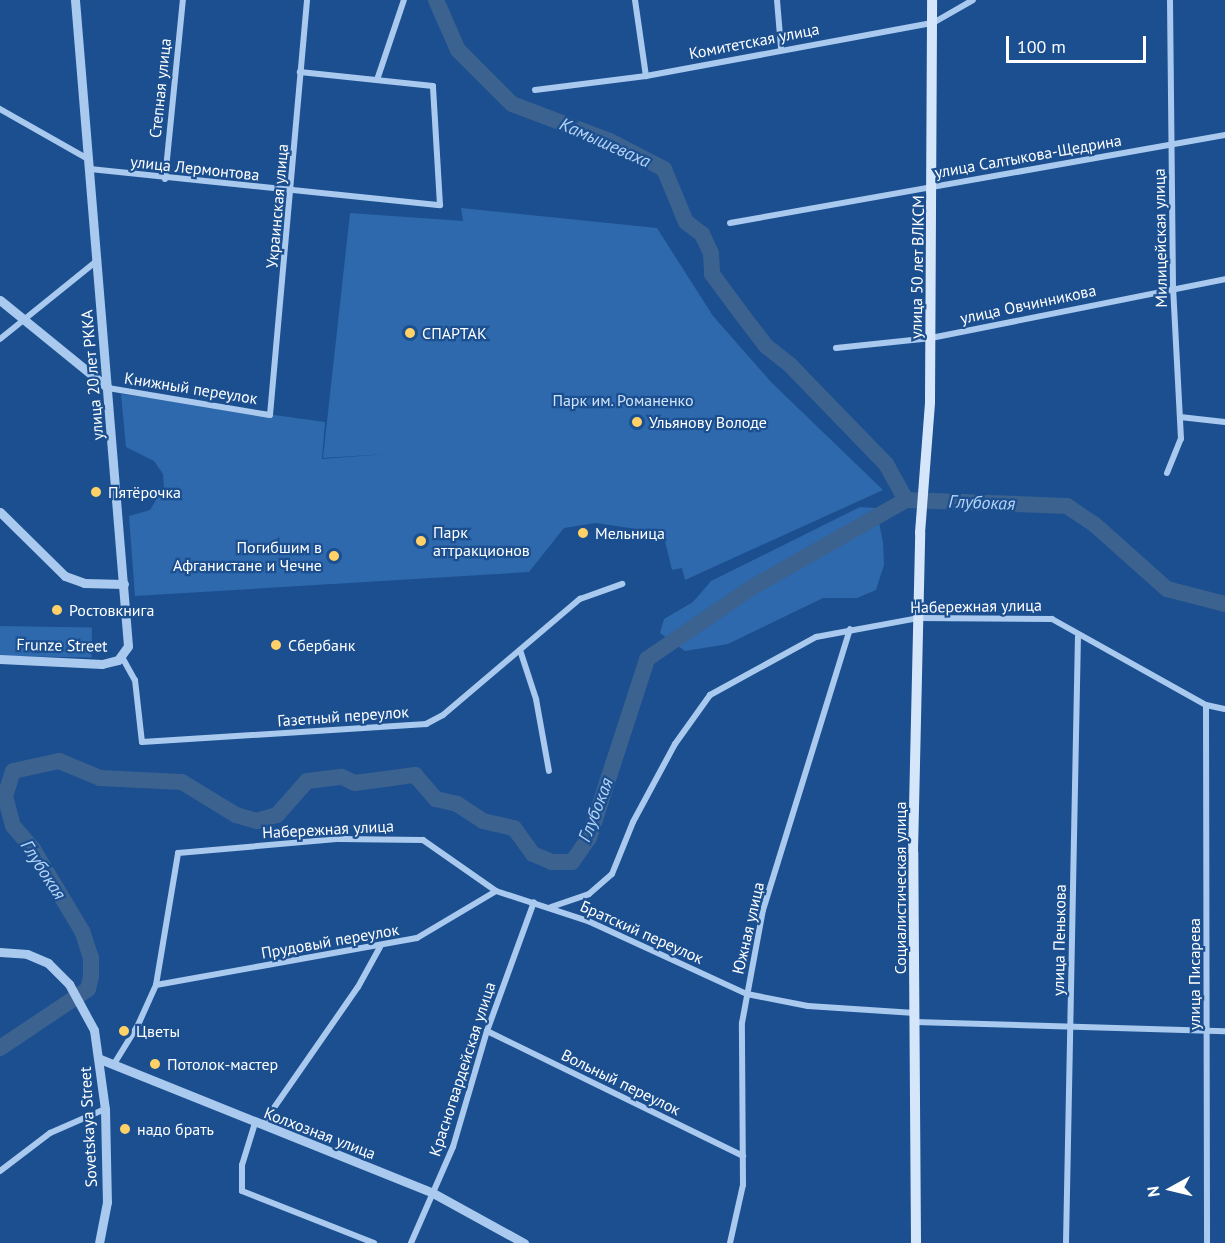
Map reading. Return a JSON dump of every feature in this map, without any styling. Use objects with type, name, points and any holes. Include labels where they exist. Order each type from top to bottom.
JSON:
[{"type":"main road","name":"улица 50 лет ВЛКСМ","points":[[920,533],[931,338],[932,0]]},
{"type":"main road","name":"Социалистическая улица","points":[[916,1243],[913,852],[920,533]]},
{"type":"street","name":"улица 20 лет РККА","points":[[75,0],[129,636],[122,657]]},
{"type":"street","name":"Степная улица","points":[[165,179],[183,0]]},
{"type":"street","name":"Украинская улица","points":[[270,415],[292,192],[307,0]]},
{"type":"street","points":[[300,72],[377,80],[404,0]]},
{"type":"street","points":[[635,0],[646,76]]},
{"type":"street","points":[[777,0],[780,48]]},
{"type":"street","name":"Комитетская улица","points":[[535,90],[646,76],[780,48],[933,23],[973,0]]},
{"type":"street","name":"Милицейская улица","points":[[1167,473],[1181,439],[1173,287],[1170,0]]},
{"type":"street","name":"улица Лермонтова","points":[[90,165],[165,179],[440,205],[433,86],[377,80]]},
{"type":"street","points":[[0,109],[90,165]]},
{"type":"street","name":"улица Салтыкова-Щедрина","points":[[730,223],[1225,135]]},
{"type":"street","points":[[0,339],[98,260]]},
{"type":"street","name":"улица Овчинникова","points":[[836,348],[931,338],[1173,287],[1225,279]]},
{"type":"street","points":[[0,300],[108,388]]},
{"type":"street","name":"Книжный переулок","points":[[108,388],[270,415]]},
{"type":"street","points":[[1180,417],[1225,422]]},
{"type":"street","points":[[0,512],[65,576],[84,584],[124,584]]},
{"type":"street","name":"Газетный переулок","points":[[122,657],[135,681],[142,742],[426,724],[443,715],[494,669],[580,599],[622,584]]},
{"type":"street","name":"Набережная улица","points":[[550,907],[589,894],[612,873],[633,822],[675,744],[719,687],[801,643],[850,629],[919,618],[1052,619],[1078,637],[1206,705],[1225,709]]},
{"type":"street","name":"Южная улица","points":[[730,1243],[741,1200],[743,1156],[741,1035],[747,994],[764,910],[850,629]]},
{"type":"street","name":"улица Пенькова","points":[[1066,1243],[1078,637]]},
{"type":"street","points":[[520,650],[536,699],[549,771]]},
{"type":"street","name":"Frunze Street","points":[[0,659],[102,664],[122,657]]},
{"type":"street","name":"улица Писарева","points":[[1206,705],[1207,1243]]},
{"type":"street","name":"Набережная улица","points":[[156,985],[178,853],[339,839],[412,838],[434,846],[496,891],[534,902]]},
{"type":"street","name":"Прудовый переулок","points":[[156,985],[380,947],[434,930],[496,891]]},
{"type":"street","name":"Братский переулок","points":[[534,902],[747,994],[808,1006],[915,1018],[1070,1027],[1225,1031]]},
{"type":"street","name":"Красногвардейская улица","points":[[411,1243],[453,1147],[487,1031],[534,902]]},
{"type":"street","points":[[374,1243],[242,1191],[242,1165],[258,1124],[358,987],[380,947]]},
{"type":"street","name":"Sovetskaya Street","points":[[0,952],[27,954],[48,963],[69,984],[87,1011],[100,1059],[105,1109],[106,1202],[99,1243]]},
{"type":"street","points":[[114,1064],[138,1026],[156,985]]},
{"type":"street","name":"Вольный переулок","points":[[487,1031],[743,1156]]},
{"type":"street","name":"Колхозная улица","points":[[100,1059],[433,1193],[524,1243]]},
{"type":"street","points":[[0,1171],[50,1133],[105,1109]]},
{"type":"green space","name":"Парк им. Романенко","points":[[461,208],[657,228],[713,316],[771,382],[883,490],[685,580],[682,568],[672,570],[663,533],[596,523],[564,528],[529,572],[135,596],[129,516],[150,510],[164,487],[163,474],[154,461],[126,447],[121,394],[325,422],[322,459],[386,454],[323,458],[350,213],[463,221],[464,227]]},
{"type":"green space","points":[[860,507],[876,508],[883,542],[884,565],[876,590],[857,598],[823,598],[728,644],[685,651],[660,633],[664,619],[693,602],[711,581]]},
{"type":"green space","points":[[0,626],[92,628],[91,658],[0,656]]},
{"type":"waterway","name":"Камышеваха","points":[[436,0],[458,50],[512,104],[610,141],[664,169],[686,222],[702,234],[711,253],[712,274],[766,346],[790,365],[886,464],[906,500]]},
{"type":"waterway","name":"Глубокая","points":[[0,1048],[88,989],[91,977],[91,958],[82,931],[33,849],[13,826],[5,796],[13,771],[59,761],[100,778],[182,782],[236,815],[257,821],[277,815],[307,781],[342,777],[355,783],[415,775],[436,799],[457,804],[483,821],[514,828],[533,854],[552,862],[572,862],[589,838],[647,659],[751,588],[906,500],[1067,506],[1094,524],[1167,589],[1225,604]]},
{"type":"place","name":"СПАРТАК","points":[[410,333]]},
{"type":"place","name":"Ульянову Володе","points":[[637,422]]},
{"type":"place","name":"Пятёрочка","points":[[96,492]]},
{"type":"place","name":"Мельница","points":[[583,533]]},
{"type":"place","name":"Парк аттракционов","points":[[421,541]]},
{"type":"place","name":"Погибшим в Афганистане и Чечне","points":[[334,556]]},
{"type":"place","name":"Ростовкнига","points":[[57,610]]},
{"type":"place","name":"Сбербанк","points":[[276,645]]},
{"type":"place","name":"Цветы","points":[[124,1031]]},
{"type":"place","name":"Потолок-мастер","points":[[155,1064]]},
{"type":"place","name":"надо брать","points":[[125,1129]]}]
